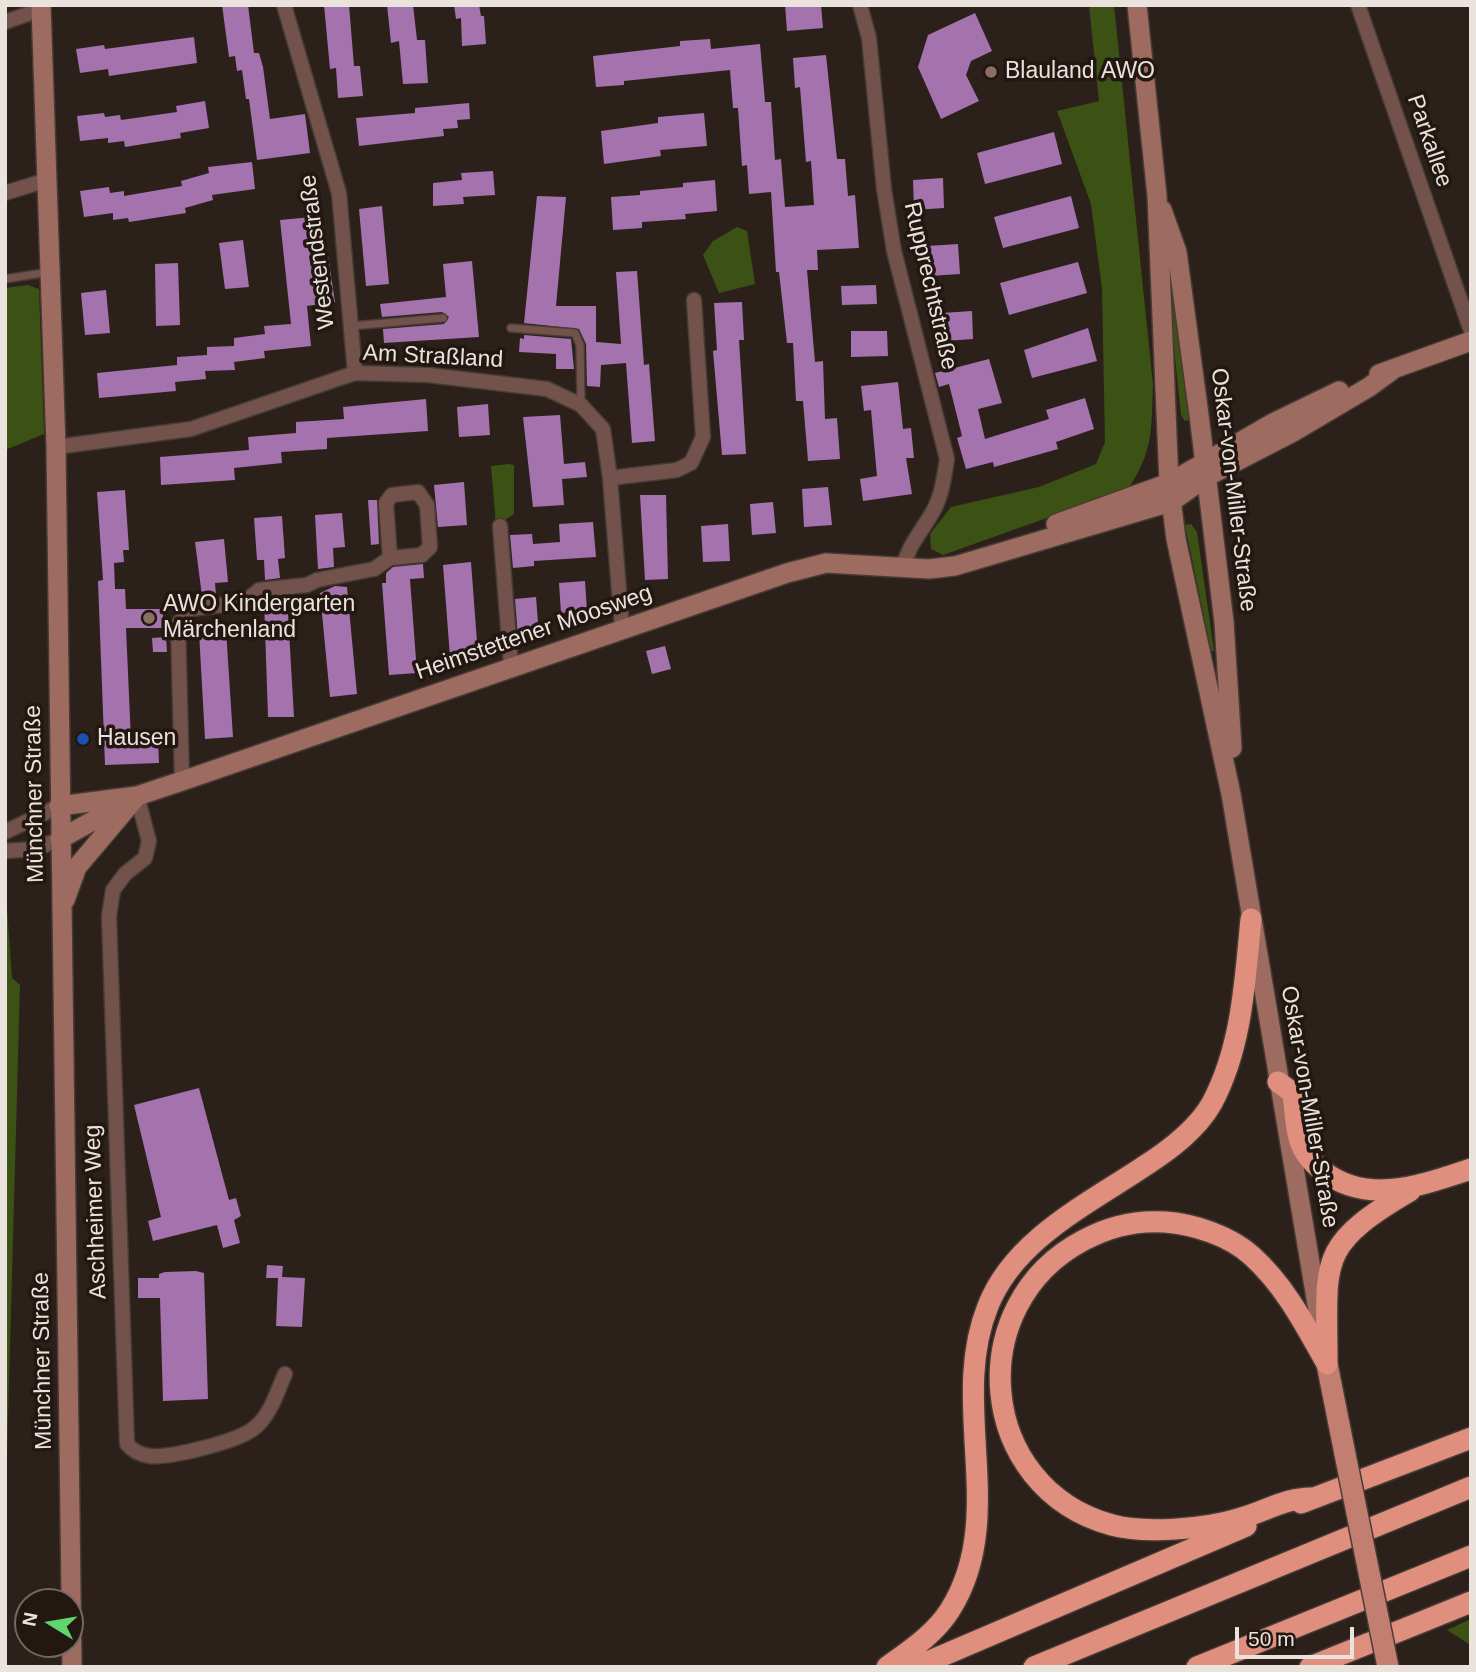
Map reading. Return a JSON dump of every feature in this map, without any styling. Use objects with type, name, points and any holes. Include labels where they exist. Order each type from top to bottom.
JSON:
[{"type":"highway","points":[[887,1667],[920,1643],[950,1611],[972,1561],[979,1494],[972,1392],[974,1350],[988,1304],[1014,1261],[1050,1229],[1174,1146],[1210,1106],[1231,1062],[1244,991],[1251,919]]},
{"type":"highway","points":[[1278,1082],[1293,1093],[1300,1141],[1311,1161],[1338,1182],[1362,1190],[1386,1191],[1419,1186],[1471,1169]]},
{"type":"highway","points":[[1327,1364],[1327,1278],[1333,1255],[1348,1233],[1368,1216],[1419,1186]]},
{"type":"highway","points":[[1314,1499],[1296,1497],[1237,1520],[1149,1530],[1115,1526],[1083,1516],[1055,1498],[1033,1476],[1017,1451],[1005,1422],[1001,1354],[1009,1319],[1031,1283],[1060,1252],[1115,1226],[1147,1220],[1182,1223],[1216,1234],[1250,1254],[1286,1290],[1327,1364]]},
{"type":"highway","points":[[916,1667],[1314,1499],[1471,1438]]},
{"type":"highway","points":[[1034,1667],[1471,1487]]},
{"type":"highway","points":[[1197,1667],[1471,1556]]},
{"type":"highway","points":[[1310,1667],[1471,1602]]},
{"type":"main road","name":"Oskar-von-Miller-Straße","points":[[1327,1364],[1388,1667]]},
{"type":"street","name":"Westendstraße","points":[[284,5],[339,193],[355,373]]},
{"type":"street","name":"Rupprechtstraße","points":[[860,5],[869,38],[884,189],[894,251],[947,459],[939,498],[906,553],[903,567]]},
{"type":"street","name":"Oskar-von-Miller-Straße","points":[[1137,5],[1157,196],[1170,493],[1207,693],[1231,794],[1327,1364]]},
{"type":"street","name":"Parkallee","points":[[1358,5],[1471,331]]},
{"type":"street","points":[[5,22],[41,7]]},
{"type":"street","name":"Münchner Straße","points":[[41,7],[56,447],[72,1667]]},
{"type":"street","points":[[5,193],[47,180]]},
{"type":"street","name":"Oskar-von-Miller-Straße","points":[[1157,196],[1177,252],[1224,622],[1232,758],[1231,794]]},
{"type":"street","points":[[610,478],[677,470],[691,463],[703,436],[694,300]]},
{"type":"street","points":[[1205,469],[1273,423],[1364,379],[1471,341]]},
{"type":"street","name":"Am Straßland","points":[[56,447],[191,429],[355,373],[428,376],[547,389],[581,405],[603,429],[610,478],[622,628]]},
{"type":"street","name":"Heimstettener Moosweg","points":[[59,806],[137,796],[182,782],[510,666],[826,563],[903,567],[955,566],[1170,493],[1205,469]]},
{"type":"street","points":[[182,782],[178,624],[190,609],[245,602],[258,590],[307,585],[317,579],[374,569],[390,558],[422,555],[430,547],[427,505],[418,492],[392,495],[386,503],[390,558]]},
{"type":"street","points":[[500,526],[510,666]]},
{"type":"street","name":"Heimstettener Moosweg","points":[[60,839],[137,796]]},
{"type":"street","points":[[61,911],[77,867],[137,796]]},
{"type":"street","name":"Aschheimer Weg","points":[[137,796],[149,841],[145,858],[125,874],[113,890],[109,916],[127,1444],[134,1451],[147,1456],[168,1456],[253,1430],[263,1420],[285,1374]]},
{"type":"street","points":[[5,832],[59,806]]},
{"type":"street","points":[[5,851],[35,849],[60,839]]},
{"type":"lane","points":[[5,279],[50,271]]},
{"type":"lane","points":[[351,326],[443,318]]},
{"type":"lane","points":[[512,328],[575,333],[580,345],[581,405]]},
{"type":"green space","points":[[1089,5],[1114,5],[1153,385],[1147,451],[1128,489],[943,555],[931,549],[930,534],[951,507],[1039,487],[1096,464],[1105,442],[1102,289],[1091,204],[1057,111],[1099,101]]},
{"type":"green space","points":[[737,227],[747,231],[755,284],[719,293],[703,255],[713,241]]},
{"type":"green space","points":[[1170,266],[1190,420],[1185,421],[1181,415],[1166,271]]},
{"type":"green space","points":[[28,285],[39,289],[44,434],[5,450],[5,288]]},
{"type":"green space","points":[[514,465],[514,514],[496,526],[491,466]]},
{"type":"green space","points":[[1191,524],[1197,532],[1214,651],[1211,651],[1185,525]]},
{"type":"green space","points":[[5,881],[12,978],[20,985],[5,1527]]},
{"type":"green space","points":[[1471,1619],[1470,1667],[1469,1644],[1447,1630]]},
{"type":"building","points":[[222,5],[248,5],[254,53],[259,53],[263,67],[270,119],[305,114],[310,153],[257,160],[249,99],[246,99],[242,70],[237,71],[235,56],[229,57]]},
{"type":"building","points":[[324,5],[349,5],[354,66],[360,66],[363,96],[338,98],[336,68],[330,69]]},
{"type":"building","points":[[387,5],[413,5],[417,40],[425,40],[428,83],[403,84],[399,41],[391,43]]},
{"type":"building","points":[[454,5],[479,5],[481,16],[484,16],[486,44],[462,46],[461,18],[456,19]]},
{"type":"building","points":[[785,5],[821,5],[823,28],[787,31]]},
{"type":"building","points":[[975,13],[992,51],[971,61],[966,75],[979,101],[941,119],[918,67],[928,35]]},
{"type":"building","points":[[194,37],[197,63],[109,76],[108,69],[80,73],[76,49],[104,45],[105,49]]},
{"type":"building","points":[[710,39],[711,49],[760,44],[765,102],[771,102],[775,160],[781,159],[785,207],[814,205],[811,161],[806,162],[800,87],[795,88],[793,58],[826,55],[837,159],[845,159],[848,196],[855,195],[859,248],[817,250],[818,270],[807,270],[815,362],[823,361],[825,419],[837,418],[840,459],[808,461],[803,401],[796,401],[793,343],[787,343],[779,272],[776,272],[771,192],[749,194],[747,165],[742,166],[738,108],[733,108],[730,70],[624,81],[624,85],[596,87],[593,56],[680,46],[680,41]]},
{"type":"building","points":[[205,101],[209,128],[180,133],[181,138],[125,147],[124,141],[108,143],[108,138],[80,141],[77,116],[104,113],[105,117],[120,115],[121,120],[177,112],[176,106]]},
{"type":"building","points":[[469,103],[470,119],[457,120],[458,128],[443,129],[444,136],[359,146],[356,118],[415,113],[415,108]]},
{"type":"building","points":[[704,113],[707,146],[660,150],[661,156],[604,164],[601,131],[658,123],[658,117]]},
{"type":"building","points":[[1054,132],[1062,164],[985,184],[977,153]]},
{"type":"building","points":[[252,162],[255,189],[212,195],[213,200],[185,208],[186,213],[129,222],[128,218],[113,220],[113,213],[84,217],[80,191],[109,187],[110,193],[124,191],[124,196],[182,186],[181,181],[209,173],[208,167]]},
{"type":"building","points":[[493,171],[495,195],[463,197],[464,204],[433,206],[433,183],[462,180],[461,173]]},
{"type":"building","points":[[943,178],[944,208],[914,210],[913,180]]},
{"type":"building","points":[[715,180],[717,211],[685,214],[686,219],[642,222],[642,228],[613,230],[611,197],[640,195],[640,191],[683,187],[683,183]]},
{"type":"building","points":[[537,196],[566,197],[556,306],[596,306],[596,342],[621,344],[616,272],[637,271],[644,365],[649,364],[655,441],[632,443],[626,363],[601,365],[600,387],[587,386],[586,344],[579,329],[524,323]]},
{"type":"building","points":[[1071,196],[1079,228],[1003,248],[994,217]]},
{"type":"building","points":[[382,206],[389,284],[366,286],[359,209]]},
{"type":"building","points":[[322,216],[335,302],[307,306],[311,346],[264,351],[265,358],[234,362],[235,370],[205,371],[206,379],[175,382],[176,391],[99,398],[97,373],[177,365],[177,357],[207,355],[207,347],[234,346],[234,338],[265,334],[264,326],[291,324],[280,220]]},
{"type":"building","points":[[243,240],[249,287],[225,289],[219,243]]},
{"type":"building","points":[[958,244],[960,274],[929,276],[927,246]]},
{"type":"building","points":[[472,261],[479,337],[384,343],[383,329],[444,324],[449,317],[442,312],[382,317],[380,304],[446,297],[443,264]]},
{"type":"building","points":[[1078,262],[1087,293],[1009,315],[1000,283]]},
{"type":"building","points":[[178,263],[180,325],[156,326],[155,264]]},
{"type":"building","points":[[876,285],[877,304],[842,305],[841,286]]},
{"type":"building","points":[[106,290],[110,333],[85,335],[81,293]]},
{"type":"building","points":[[742,302],[744,340],[739,340],[746,454],[722,455],[713,351],[717,350],[714,303]]},
{"type":"building","points":[[972,311],[973,339],[944,341],[942,313]]},
{"type":"building","points":[[1088,328],[1097,361],[1032,378],[1024,350]]},
{"type":"building","points":[[851,331],[887,331],[888,356],[851,357]]},
{"type":"building","points":[[524,335],[571,339],[574,369],[556,369],[556,354],[519,352],[520,338],[524,339]]},
{"type":"building","points":[[989,359],[1002,403],[978,409],[985,439],[1049,419],[1046,410],[1085,398],[1094,429],[1056,442],[1058,449],[994,467],[993,462],[966,469],[957,438],[962,436],[949,384],[939,387],[935,373]]},
{"type":"building","points":[[898,382],[903,429],[911,428],[914,458],[906,458],[912,494],[863,501],[860,479],[877,476],[871,410],[864,411],[861,386]]},
{"type":"building","points":[[426,399],[428,431],[327,438],[327,449],[281,452],[282,463],[234,468],[235,480],[161,485],[160,457],[249,450],[248,437],[296,433],[296,422],[344,419],[343,407]]},
{"type":"building","points":[[488,404],[490,435],[459,437],[457,407]]},
{"type":"building","points":[[560,415],[564,464],[585,462],[587,477],[562,479],[564,505],[533,507],[523,417]]},
{"type":"building","points":[[464,482],[467,525],[438,527],[434,485]]},
{"type":"building","points":[[828,487],[832,525],[804,527],[802,489]]},
{"type":"building","points":[[125,490],[129,550],[123,550],[124,562],[114,563],[115,589],[125,589],[126,609],[163,609],[163,628],[126,628],[131,740],[158,739],[159,763],[105,765],[98,581],[103,580],[97,492]]},
{"type":"building","points":[[640,495],[666,495],[668,579],[645,580]]},
{"type":"building","points":[[368,500],[377,500],[379,544],[371,545]]},
{"type":"building","points":[[773,502],[776,533],[752,535],[750,504]]},
{"type":"building","points":[[342,513],[345,547],[333,548],[334,567],[318,569],[315,515]]},
{"type":"building","points":[[282,516],[285,558],[278,559],[280,578],[265,580],[264,560],[257,560],[254,518]]},
{"type":"building","points":[[593,522],[596,557],[534,561],[534,566],[513,568],[510,535],[532,534],[533,544],[560,542],[559,524]]},
{"type":"building","points":[[728,524],[730,561],[703,562],[701,526]]},
{"type":"building","points":[[224,539],[228,582],[215,583],[216,595],[202,596],[195,542]]},
{"type":"building","points":[[471,562],[478,655],[450,657],[443,565]]},
{"type":"building","points":[[423,564],[424,578],[410,579],[417,673],[389,675],[382,583],[386,583],[386,573],[393,567]]},
{"type":"building","points":[[585,581],[587,611],[561,613],[559,583]]},
{"type":"building","points":[[335,586],[347,587],[357,694],[330,697],[320,593]]},
{"type":"building","points":[[287,597],[294,717],[268,717],[264,599]]},
{"type":"building","points":[[536,597],[539,635],[518,637],[515,599]]},
{"type":"building","points":[[226,630],[233,737],[205,739],[199,632]]},
{"type":"building","points":[[166,637],[167,652],[153,652],[152,638]]},
{"type":"building","points":[[665,646],[671,669],[652,674],[646,651]]},
{"type":"building","points":[[199,1088],[229,1200],[236,1198],[241,1216],[234,1220],[240,1243],[223,1248],[217,1225],[153,1241],[148,1221],[161,1217],[134,1105]]},
{"type":"building","points":[[267,1265],[283,1266],[282,1277],[305,1278],[302,1327],[276,1326],[278,1278],[266,1278]]},
{"type":"building","points":[[165,1272],[204,1273],[208,1399],[163,1401],[160,1298],[138,1298],[138,1278],[159,1278],[159,1274]]},
{"type":"place","name":"Blauland AWO","points":[[991,72]]},
{"type":"place","name":"AWO Kindergarten Märchenland","points":[[149,618]]},
{"type":"place","name":"Hausen","points":[[83,739]]}]
